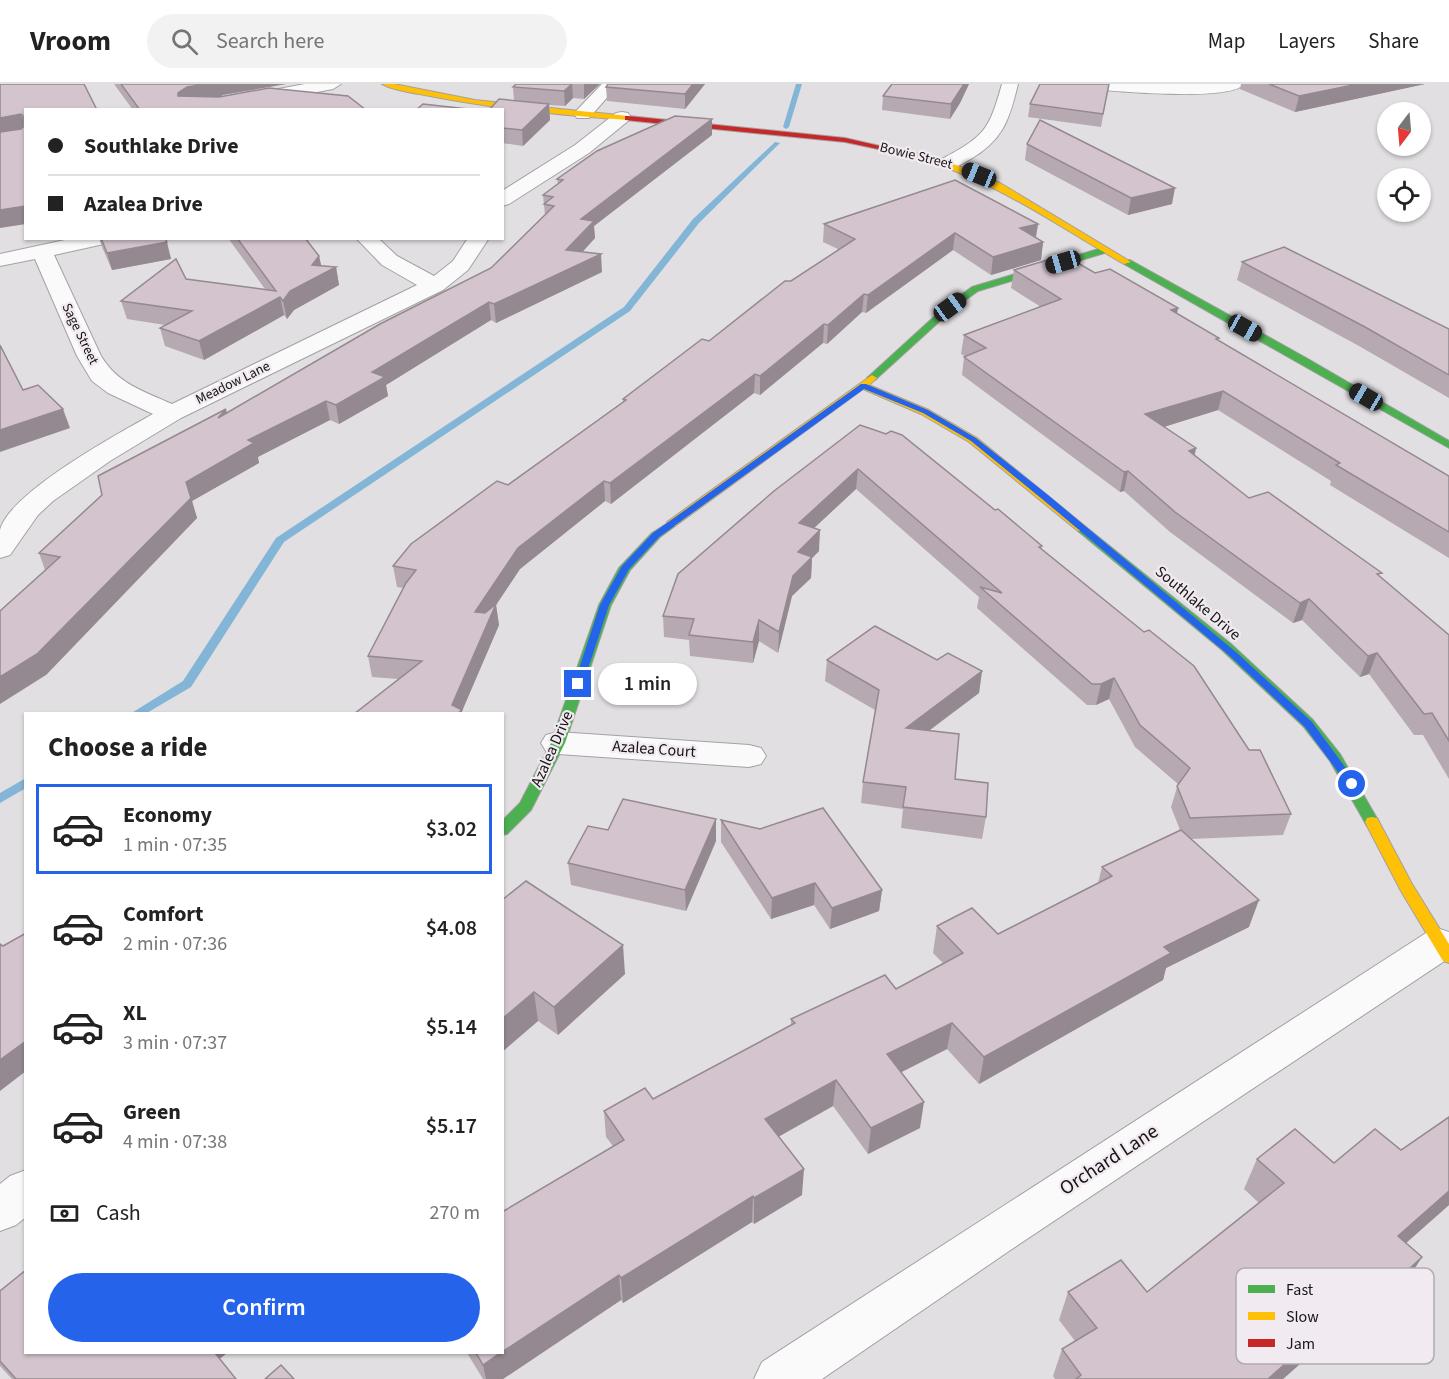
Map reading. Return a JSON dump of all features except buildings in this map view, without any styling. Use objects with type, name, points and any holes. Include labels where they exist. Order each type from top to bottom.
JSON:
[{"type":"street","points":[[202,108],[333,84]]},
{"type":"street","name":"Bowie Street","points":[[385,84],[420,93],[500,106],[770,130],[845,140],[899,150],[949,163],[1003,187],[1105,250],[1305,361],[1449,445]]},
{"type":"street","points":[[583,114],[610,84]]},
{"type":"street","points":[[949,163],[989,139],[999,125],[1010,84]]},
{"type":"street","points":[[1090,84],[1182,90],[1236,84]]},
{"type":"street","points":[[504,199],[582,149],[622,117]]},
{"type":"street","points":[[0,260],[97,240]]},
{"type":"street","points":[[368,240],[378,254],[400,269],[435,285]]},
{"type":"street","name":"Meadow Lane","points":[[0,549],[28,510],[43,495],[101,455],[172,413],[435,285],[459,270],[470,257],[478,240]]},
{"type":"street","name":"Azalea Drive","points":[[504,828],[526,806],[558,743],[605,605],[625,568],[656,535],[863,386],[950,307],[975,289],[1105,250]]},
{"type":"street","name":"Sage Street","points":[[42,252],[89,356],[101,376],[117,388],[172,413]]},
{"type":"street","name":"Southlake Drive","points":[[863,386],[925,411],[973,440],[1234,655],[1309,724],[1352,784],[1406,887],[1445,950]]},
{"type":"street","name":"Azalea Court","points":[[558,743],[749,756]]},
{"type":"street","name":"Orchard Lane","points":[[779,1379],[993,1236],[1445,950]]},
{"type":"street","points":[[0,1210],[24,1192]]},
{"type":"waterway","points":[[786,127],[799,84]]},
{"type":"waterway","points":[[139,712],[187,684],[280,540],[627,309],[696,221],[777,143]]},
{"type":"waterway","points":[[0,799],[24,783]]},
{"type":"traffic: fast","points":[[872,378],[950,307],[975,289],[1105,250]]},
{"type":"traffic: fast","points":[[1127,262],[1305,361],[1449,445]]},
{"type":"traffic: fast","points":[[504,828],[526,806],[558,743],[605,605],[625,568],[656,535],[671,524]]},
{"type":"traffic: fast","points":[[1082,529],[1226,647],[1308,723],[1335,757],[1372,822]]},
{"type":"traffic: slow","points":[[385,84],[475,102],[628,118]]},
{"type":"traffic: slow","points":[[911,154],[970,172],[997,185],[1127,262]]},
{"type":"traffic: slow","points":[[671,524],[872,378]]},
{"type":"traffic: slow","points":[[863,386],[925,412],[973,440],[1082,529]]},
{"type":"traffic: slow","points":[[1372,822],[1406,887],[1449,957]]},
{"type":"traffic: jam","points":[[628,118],[845,140],[911,154]]},
{"type":"route","points":[[578,684],[605,605],[625,568],[656,535],[863,386],[925,411],[973,440],[1045,497],[1234,655],[1309,724],[1352,784]]}]
